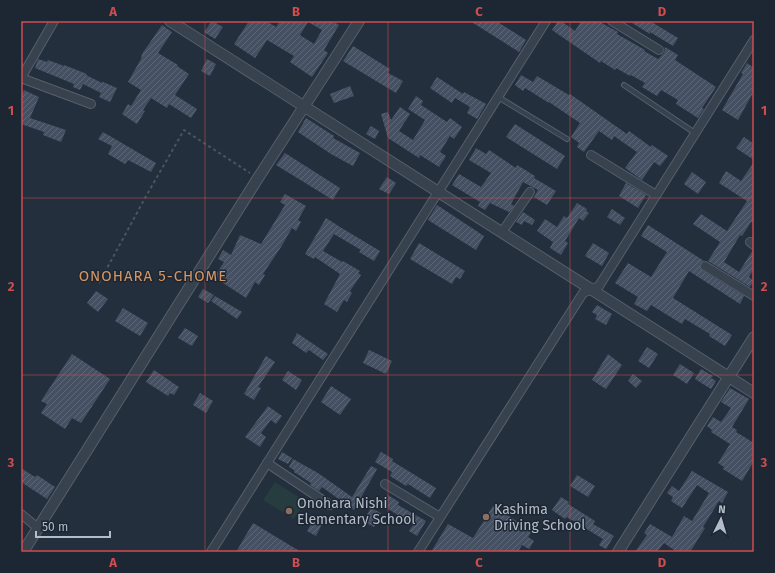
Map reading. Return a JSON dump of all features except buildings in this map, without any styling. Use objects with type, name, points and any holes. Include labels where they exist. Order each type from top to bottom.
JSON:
[{"type":"street","points":[[54,21],[21,78],[92,104]]},
{"type":"street","points":[[170,21],[754,393]]},
{"type":"street","points":[[22,552],[359,21]]},
{"type":"street","points":[[210,552],[546,21]]},
{"type":"street","points":[[612,21],[659,50]]},
{"type":"street","points":[[418,552],[583,293],[599,286],[754,40]]},
{"type":"street","points":[[591,155],[656,195]]},
{"type":"street","points":[[502,232],[530,192]]},
{"type":"street","points":[[705,266],[754,296]]},
{"type":"street","points":[[618,552],[754,337]]},
{"type":"street","points":[[266,464],[330,505]]},
{"type":"street","points":[[385,484],[440,517]]},
{"type":"street","points":[[21,514],[38,528]]},
{"type":"lane","points":[[624,85],[695,133]]},
{"type":"lane","points":[[498,97],[567,139]]},
{"type":"path","points":[[100,283],[145,198],[184,130],[258,178]]},
{"type":"green space","points":[[275,482],[305,501],[294,519],[263,500]]},
{"type":"place","name":"Onohara Nishi Elementary School","points":[[289,511]]},
{"type":"place","name":"Kashima Driving School","points":[[486,517]]},
{"type":"district","name":"ONOHARA 5-CHOME","points":[[153,276]]}]
